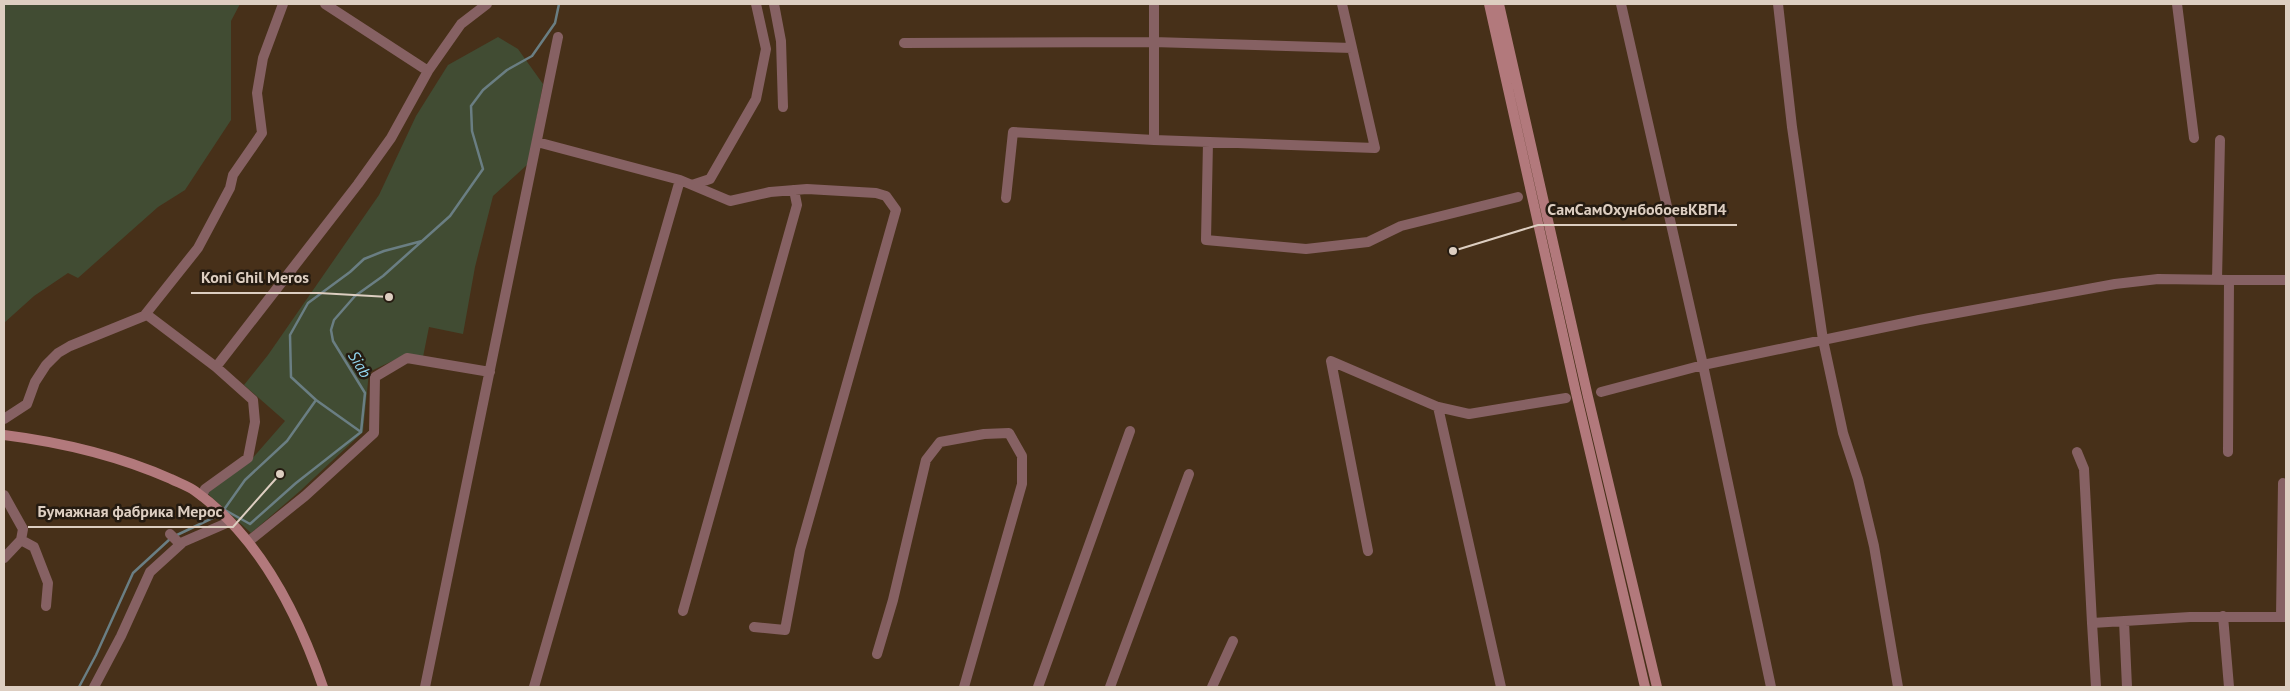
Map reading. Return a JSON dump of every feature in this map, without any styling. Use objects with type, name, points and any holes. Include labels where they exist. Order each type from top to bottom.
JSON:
[{"type":"main road","points":[[1489,4],[1576,393],[1646,687]]},
{"type":"main road","points":[[1500,4],[1588,397],[1657,687]]},
{"type":"main road","points":[[4,435],[55,444],[133,464],[185,486],[202,496],[249,541],[278,586],[312,656],[323,687]]},
{"type":"street","points":[[4,418],[27,404],[35,382],[46,365],[58,353],[70,346],[146,314],[198,248],[230,188],[233,174],[262,133],[257,93],[263,58],[282,4]]},
{"type":"street","points":[[325,4],[428,71]]},
{"type":"street","points":[[216,367],[358,184],[390,138],[428,71],[461,24],[487,4]]},
{"type":"street","points":[[692,185],[710,179],[756,99],[766,49],[756,4]]},
{"type":"street","points":[[774,4],[781,42],[783,107]]},
{"type":"street","points":[[1154,4],[1154,140]]},
{"type":"street","points":[[1006,198],[1013,132],[1154,140],[1375,148],[1342,4]]},
{"type":"street","points":[[1621,4],[1703,365],[1771,687]]},
{"type":"street","points":[[1778,4],[1794,137],[1823,340],[1843,433],[1858,479],[1874,546],[1898,687]]},
{"type":"street","points":[[2177,4],[2194,138]]},
{"type":"street","points":[[425,687],[558,37]]},
{"type":"street","points":[[904,43],[1153,42],[1352,48]]},
{"type":"street","points":[[2216,280],[2220,140]]},
{"type":"street","points":[[537,142],[680,180],[730,201],[770,192],[807,188],[876,193],[886,196],[892,201],[896,210],[800,550],[785,630],[754,627]]},
{"type":"street","points":[[1208,142],[1206,240],[1306,249],[1368,242],[1401,226],[1518,197]]},
{"type":"street","points":[[534,687],[680,180]]},
{"type":"street","points":[[683,611],[797,205],[794,190]]},
{"type":"street","points":[[1601,392],[1703,365],[1928,318],[2115,284],[2158,279],[2286,280]]},
{"type":"street","points":[[2228,452],[2230,280]]},
{"type":"street","points":[[146,314],[216,367],[253,400],[255,422],[248,458],[205,489],[202,496]]},
{"type":"street","points":[[249,541],[305,496],[374,433],[376,376],[407,358],[490,372]]},
{"type":"street","points":[[1368,551],[1331,361],[1438,407],[1469,414],[1566,398]]},
{"type":"street","points":[[1438,407],[1501,687]]},
{"type":"street","points":[[1038,687],[1130,431]]},
{"type":"street","points":[[877,654],[893,600],[926,460],[940,442],[984,434],[1009,433],[1022,456],[1022,484],[964,687]]},
{"type":"street","points":[[2077,452],[2084,470],[2096,687]]},
{"type":"street","points":[[1110,687],[1189,474]]},
{"type":"street","points":[[2092,623],[2223,616],[2284,617],[2284,483]]},
{"type":"street","points":[[4,495],[23,529],[21,540],[4,558]]},
{"type":"street","points":[[94,687],[121,636],[149,573],[179,543],[229,522]]},
{"type":"street","points":[[170,534],[179,543]]},
{"type":"street","points":[[21,540],[34,547],[48,583],[46,606]]},
{"type":"street","points":[[2223,616],[2229,687]]},
{"type":"street","points":[[2124,621],[2127,687]]},
{"type":"street","points":[[1212,687],[1233,641]]},
{"type":"green space","points":[[4,4],[240,4],[231,21],[231,120],[185,190],[158,207],[78,278],[68,273],[34,296],[4,323]]},
{"type":"green space","points":[[498,37],[518,49],[543,84],[528,164],[493,196],[475,267],[463,334],[429,327],[423,357],[405,355],[369,372],[363,432],[300,491],[251,533],[207,493],[251,460],[285,421],[244,385],[268,355],[379,195],[416,116],[448,65]]},
{"type":"waterway","name":"Siab","points":[[223,511],[245,480],[287,441],[316,400],[361,432],[365,393],[333,341],[331,330],[334,320],[355,296],[383,276],[450,216],[483,169],[472,131],[471,106],[483,90],[507,70],[532,56],[555,23],[559,4]]},
{"type":"waterway","points":[[316,400],[291,377],[290,335],[308,303],[350,272],[364,259],[384,251],[422,241]]},
{"type":"waterway","points":[[225,510],[250,524],[296,483],[361,432]]},
{"type":"waterway","name":"Siab","points":[[177,535],[219,515]]},
{"type":"waterway","name":"Siab","points":[[79,687],[96,655],[133,573],[170,539]]},
{"type":"place","name":"СамСамОхунбобоевКВП4","points":[[1453,251]]},
{"type":"place","name":"Koni Ghil Meros","points":[[389,297]]},
{"type":"place","name":"Бумажная фабрика Мерос","points":[[280,474]]}]
